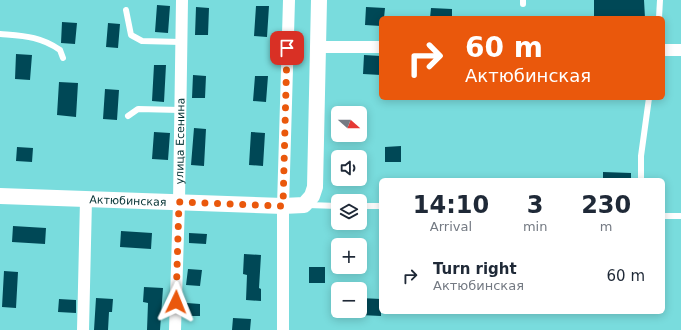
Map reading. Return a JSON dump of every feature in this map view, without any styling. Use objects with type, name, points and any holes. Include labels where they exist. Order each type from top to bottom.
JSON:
[{"type":"street","name":"улица Есенина","points":[[175,330],[179,202],[182,0]]},
{"type":"street","points":[[283,330],[283,206],[289,0]]},
{"type":"street","points":[[304,205],[312,196],[315,187],[319,0]]},
{"type":"street","points":[[318,46],[379,46]]},
{"type":"street","points":[[665,50],[681,50]]},
{"type":"street","name":"Актюбинская","points":[[0,196],[283,206],[304,205]]},
{"type":"street","points":[[83,330],[86,200]]},
{"type":"lane","points":[[659,16],[660,0]]},
{"type":"lane","points":[[126,10],[131,35],[142,41],[181,42]]},
{"type":"lane","points":[[0,34],[30,36],[60,50],[63,58]]},
{"type":"lane","points":[[641,178],[641,156],[649,100]]},
{"type":"lane","points":[[128,116],[138,109],[180,110]]},
{"type":"lane","points":[[304,205],[331,206]]},
{"type":"lane","points":[[367,206],[379,206]]},
{"type":"lane","points":[[665,216],[681,216]]},
{"type":"building","points":[[594,0],[644,0],[645,16],[594,16]]},
{"type":"building","points":[[157,5],[170,6],[168,33],[155,32]]},
{"type":"building","points":[[256,6],[269,6],[267,37],[254,36]]},
{"type":"building","points":[[196,7],[209,8],[208,35],[195,35]]},
{"type":"building","points":[[366,7],[385,8],[384,16],[379,16],[379,26],[365,25]]},
{"type":"building","points":[[431,8],[452,9],[452,16],[430,16]]},
{"type":"building","points":[[62,22],[77,23],[75,44],[61,43]]},
{"type":"building","points":[[108,23],[120,24],[118,48],[106,47]]},
{"type":"building","points":[[16,54],[32,55],[30,80],[15,79]]},
{"type":"building","points":[[364,55],[379,56],[379,75],[363,74]]},
{"type":"building","points":[[154,65],[166,65],[164,102],[152,101]]},
{"type":"building","points":[[193,75],[206,76],[205,98],[192,98]]},
{"type":"building","points":[[255,76],[268,76],[266,102],[253,101]]},
{"type":"building","points":[[59,82],[78,83],[76,117],[57,115]]},
{"type":"building","points":[[105,89],[119,90],[117,120],[103,119]]},
{"type":"building","points":[[194,128],[206,129],[204,166],[191,165]]},
{"type":"building","points":[[154,132],[170,133],[168,160],[152,159]]},
{"type":"building","points":[[251,132],[265,133],[263,166],[249,165]]},
{"type":"building","points":[[401,146],[401,162],[385,162],[385,147]]},
{"type":"building","points":[[17,147],[33,148],[32,162],[16,161]]},
{"type":"building","points":[[603,172],[631,173],[631,178],[603,178]]},
{"type":"building","points":[[13,226],[46,228],[45,244],[12,242]]},
{"type":"building","points":[[121,231],[152,233],[151,249],[120,247]]},
{"type":"building","points":[[189,233],[207,234],[206,244],[189,243]]},
{"type":"building","points":[[244,254],[261,255],[259,288],[261,289],[261,301],[246,300],[247,275],[243,274]]},
{"type":"building","points":[[309,267],[325,267],[325,283],[309,283]]},
{"type":"building","points":[[188,269],[202,270],[200,286],[186,285]]},
{"type":"building","points":[[4,271],[18,272],[16,308],[2,307]]},
{"type":"building","points":[[144,287],[163,288],[160,330],[147,330],[148,303],[143,302]]},
{"type":"building","points":[[96,298],[113,299],[112,312],[109,312],[108,330],[94,330]]},
{"type":"building","points":[[367,298],[379,299],[379,314],[381,314],[381,316],[367,315]]},
{"type":"building","points":[[59,299],[76,300],[76,313],[58,312]]},
{"type":"building","points":[[187,303],[200,304],[200,316],[186,316]]},
{"type":"building","points":[[233,318],[251,319],[250,330],[232,330]]},
{"type":"route","points":[[176,302],[179,202],[283,206],[287,48]]}]
